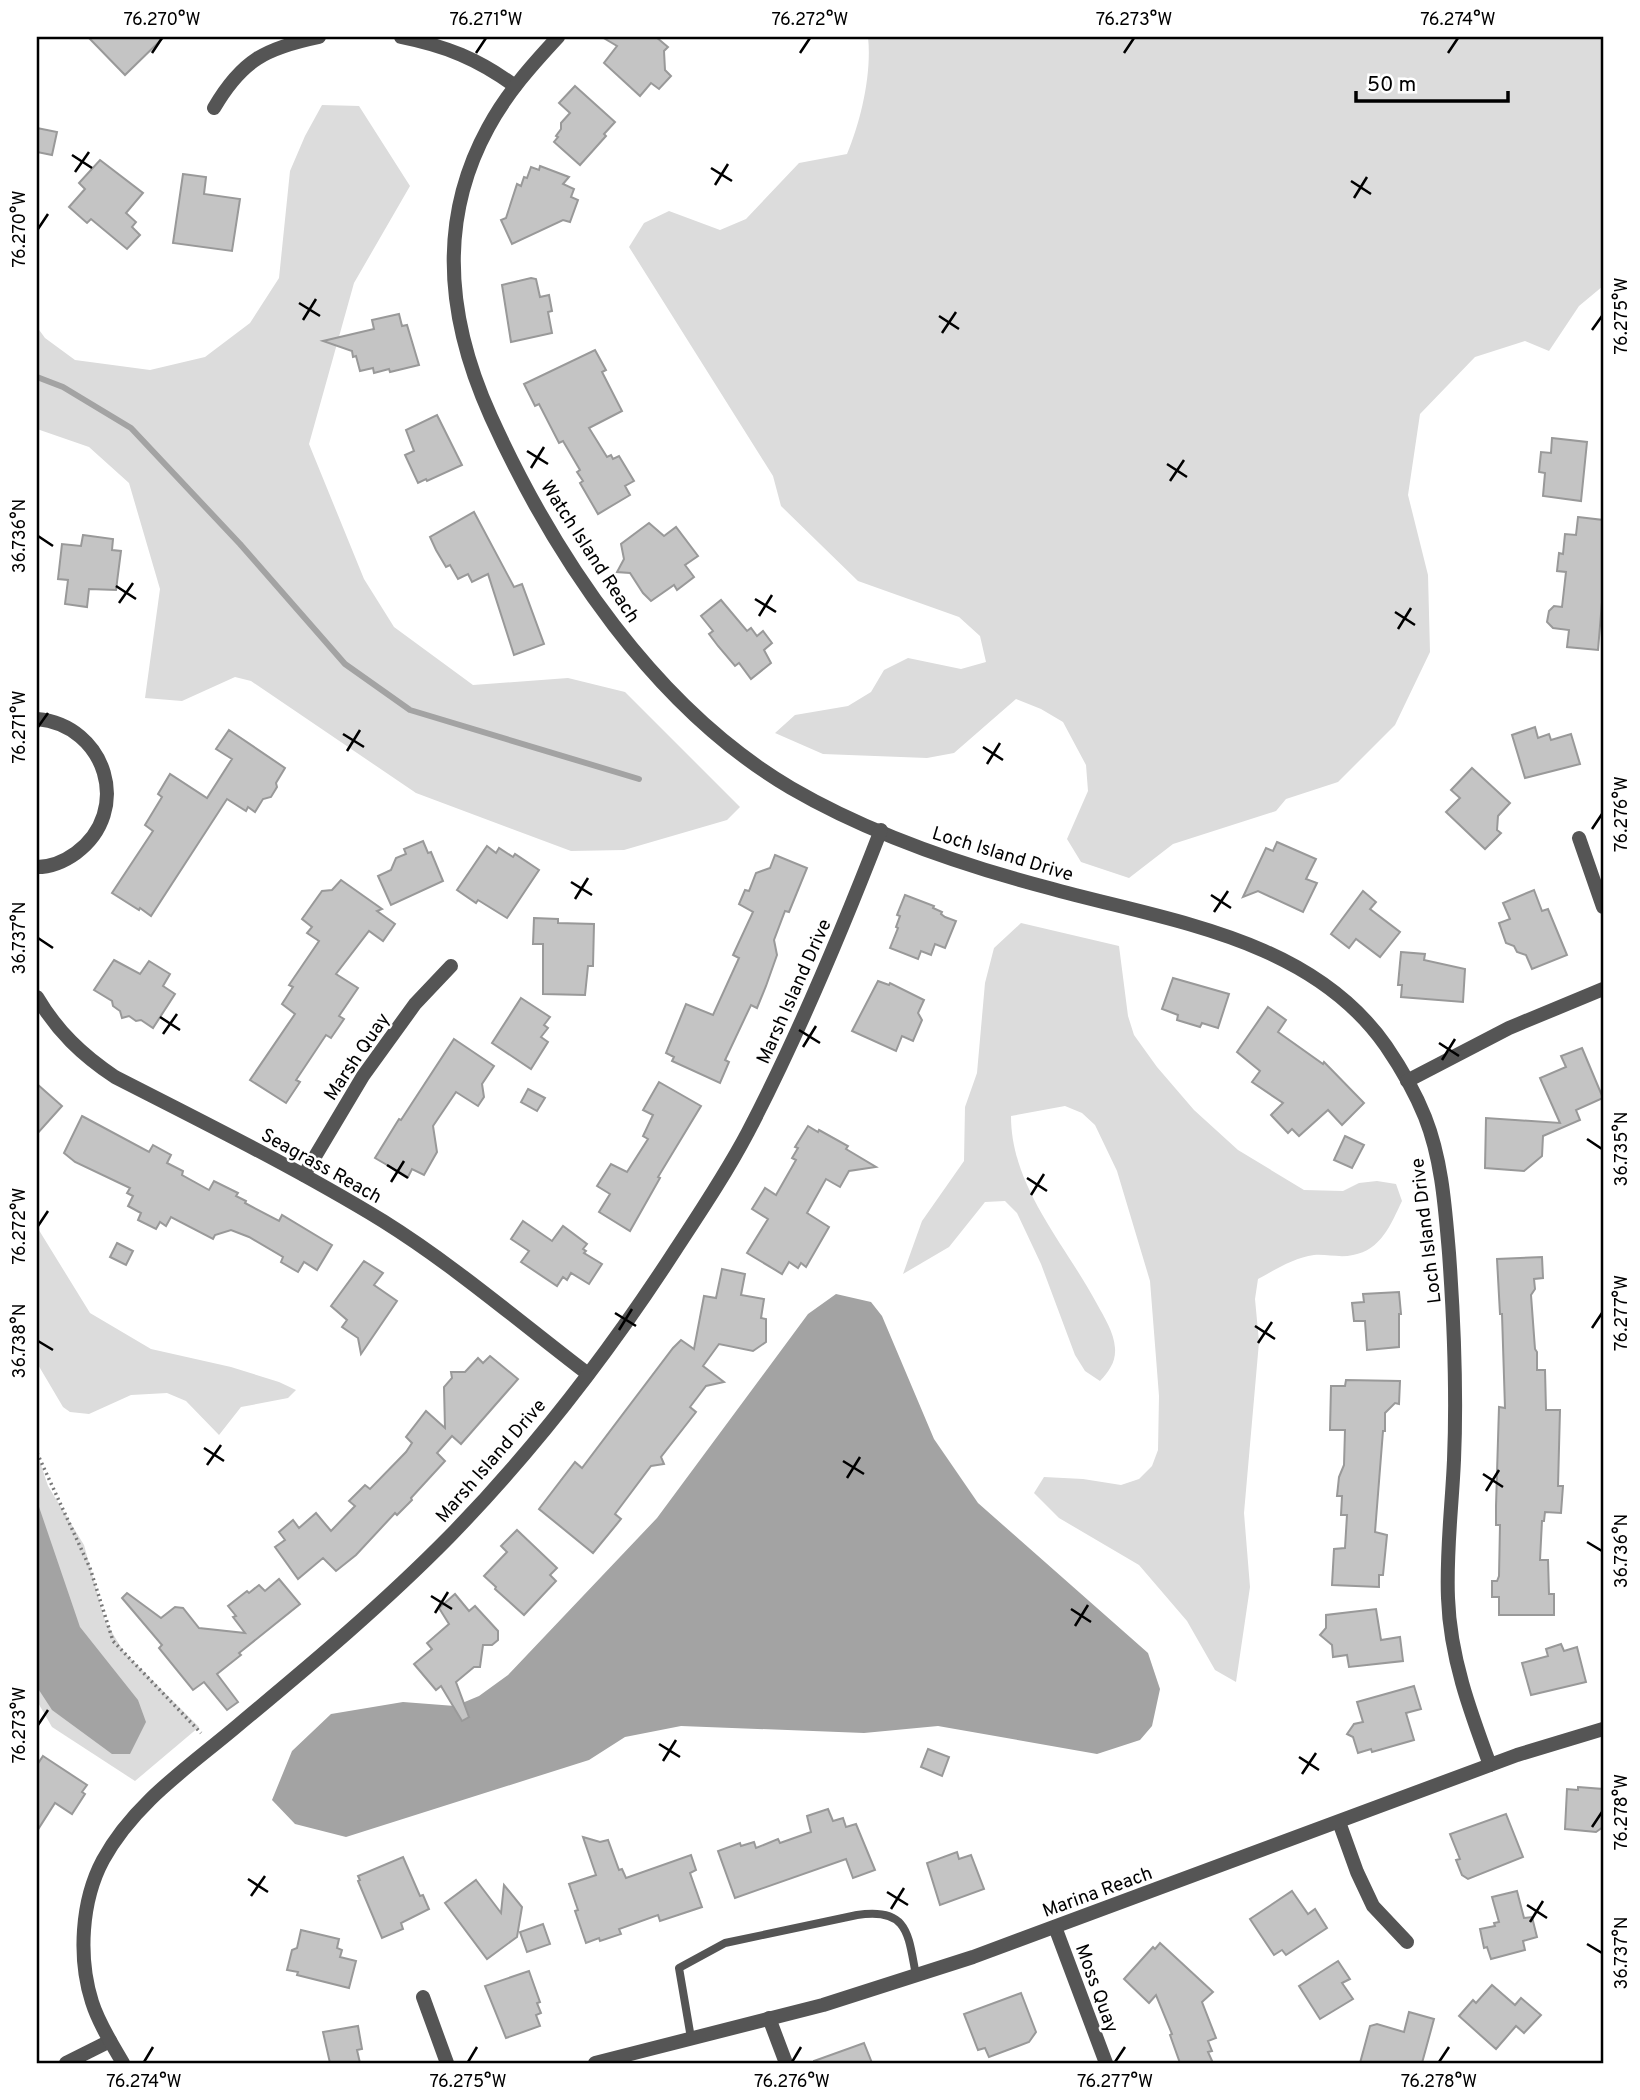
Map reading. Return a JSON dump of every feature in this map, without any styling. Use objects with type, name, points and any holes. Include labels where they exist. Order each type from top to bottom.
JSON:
[{"type":"street","points":[[214,108],[229,84],[249,63],[292,42],[319,37]]},
{"type":"street","points":[[401,37],[432,43],[464,55],[488,67],[515,86]]},
{"type":"street","name":"Watch Island Reach","points":[[558,37],[515,86],[489,124],[465,181],[458,213],[453,263],[454,294],[460,333],[483,401],[538,509],[582,579],[616,627],[670,690],[715,734],[787,785],[829,808],[881,830]]},
{"type":"street","points":[[37,719],[62,724],[83,738],[97,756],[106,779],[107,803],[100,825],[87,845],[68,859],[37,867]]},
{"type":"street","name":"Loch Island Drive","points":[[881,830],[915,845],[996,873],[1221,934],[1262,949],[1288,961],[1340,997],[1373,1029],[1426,1118],[1444,1195],[1456,1340],[1448,1599],[1455,1660],[1463,1692],[1490,1765]]},
{"type":"street","name":"Marsh Island Drive","points":[[110,2041],[88,1988],[84,1931],[100,1865],[118,1834],[160,1789],[350,1632],[449,1537],[516,1464],[588,1374],[654,1283],[746,1135],[796,1035],[881,830]]},
{"type":"street","points":[[1579,838],[1603,907]]},
{"type":"street","name":"Marsh Quay","points":[[304,1175],[363,1076],[415,1004],[451,966]]},
{"type":"street","points":[[1407,1082],[1508,1028],[1603,989]]},
{"type":"street","name":"Seagrass Reach","points":[[37,997],[66,1039],[89,1060],[115,1077],[304,1175],[385,1223],[444,1264],[588,1374]]},
{"type":"street","name":"Marina Reach","points":[[595,2063],[823,2005],[916,1975],[1055,1927],[1490,1765],[1603,1729]]},
{"type":"street","points":[[1339,1822],[1373,1906],[1407,1942]]},
{"type":"street","name":"Moss Quay","points":[[1055,1927],[1106,2063]]},
{"type":"street","points":[[423,1997],[447,2063]]},
{"type":"street","points":[[769,2018],[786,2063]]},
{"type":"street","points":[[66,2063],[110,2041],[123,2063]]},
{"type":"lane","points":[[691,2038],[679,1968],[725,1943],[872,1912],[892,1915],[907,1931],[916,1975]]},
{"type":"path","points":[[37,1452],[90,1568],[113,1641],[201,1733]]},
{"type":"shaded area","points":[[868,37],[1603,37],[1603,286],[1579,306],[1549,351],[1525,341],[1475,357],[1420,414],[1408,495],[1428,575],[1430,652],[1395,725],[1338,782],[1286,799],[1276,811],[1173,844],[1129,878],[1081,862],[1067,839],[1088,791],[1086,765],[1063,722],[1041,709],[1016,699],[954,753],[927,758],[823,754],[775,733],[795,715],[848,706],[871,692],[884,670],[908,658],[961,669],[986,662],[980,636],[959,617],[858,581],[781,506],[773,476],[629,247],[644,223],[669,211],[720,230],[746,219],[799,163],[847,154],[864,97]]},
{"type":"shaded area","points":[[322,105],[359,106],[410,186],[354,283],[309,444],[364,579],[394,627],[473,685],[568,678],[625,692],[740,807],[727,820],[624,850],[571,851],[416,793],[251,681],[235,677],[182,701],[145,698],[160,589],[129,483],[89,447],[37,429],[37,327],[45,338],[75,360],[150,370],[205,357],[250,323],[279,278],[290,171]]},
{"type":"shaded area","points":[[1021,923],[1119,946],[1128,1016],[1134,1035],[1194,1110],[1238,1150],[1304,1190],[1343,1191],[1359,1183],[1377,1181],[1396,1184],[1402,1201],[1384,1235],[1371,1248],[1348,1256],[1307,1256],[1285,1264],[1258,1279],[1255,1299],[1259,1342],[1244,1513],[1250,1587],[1236,1682],[1215,1670],[1187,1621],[1139,1565],[1059,1518],[1034,1493],[1044,1477],[1121,1485],[1139,1479],[1152,1466],[1158,1450],[1159,1396],[1150,1281],[1117,1171],[1095,1125],[1082,1113],[1065,1106],[1011,1116],[1013,1142],[1030,1191],[1113,1336],[1113,1362],[1100,1381],[1085,1371],[1075,1355],[1041,1264],[1017,1213],[1005,1201],[985,1202],[949,1247],[903,1274],[922,1221],[964,1161],[965,1107],[977,1073],[985,983],[994,948]]},
{"type":"shaded area","points":[[37,1227],[90,1313],[151,1349],[231,1367],[296,1390],[288,1398],[241,1407],[219,1435],[186,1401],[167,1393],[131,1395],[89,1414],[70,1412],[63,1407],[37,1363]]},
{"type":"shaded area","points":[[836,1294],[871,1302],[882,1316],[934,1439],[978,1503],[1148,1653],[1160,1689],[1152,1726],[1140,1740],[1097,1754],[938,1726],[864,1733],[681,1726],[625,1737],[589,1760],[346,1837],[295,1824],[272,1800],[292,1751],[331,1714],[403,1702],[455,1706],[479,1696],[508,1675],[657,1518],[808,1314]]},
{"type":"shaded area","points":[[37,1453],[48,1486],[84,1545],[105,1621],[124,1652],[199,1727],[135,1781],[52,1727],[37,1701]]},
{"type":"shaded area","points":[[37,1501],[80,1627],[138,1700],[146,1722],[130,1754],[112,1754],[52,1710],[37,1687]]},
{"type":"building","points":[[88,37],[164,37],[125,75]]},
{"type":"building","points":[[602,37],[656,37],[668,47],[664,51],[665,70],[671,76],[659,89],[651,83],[640,96],[604,63],[617,46]]},
{"type":"building","points":[[575,86],[615,122],[580,165],[554,142],[561,123],[570,113],[559,103]]},
{"type":"building","points":[[37,128],[57,132],[52,155],[37,152]]},
{"type":"building","points":[[100,160],[143,193],[126,213],[136,222],[132,227],[140,235],[127,249],[91,219],[87,223],[69,207],[85,189],[79,183]]},
{"type":"building","points":[[540,166],[569,177],[563,184],[574,189],[571,197],[578,200],[570,222],[563,220],[512,244],[501,220],[506,218],[517,184],[521,186],[531,167],[539,170]]},
{"type":"building","points":[[183,174],[206,177],[204,194],[240,199],[232,251],[173,243]]},
{"type":"building","points":[[536,279],[540,297],[549,295],[552,311],[548,312],[552,333],[511,342],[502,285]]},
{"type":"building","points":[[399,314],[402,326],[407,325],[419,365],[390,372],[389,369],[374,373],[373,368],[360,371],[352,351],[323,341],[374,329],[372,320]]},
{"type":"building","points":[[595,350],[606,370],[602,372],[622,411],[589,428],[607,457],[611,455],[613,459],[619,456],[634,481],[625,486],[630,495],[598,514],[580,483],[583,481],[577,472],[580,470],[563,441],[559,443],[539,404],[535,406],[524,384]]},
{"type":"building","points":[[437,415],[462,465],[418,483],[405,455],[414,451],[406,430]]},
{"type":"building","points":[[1552,438],[1587,442],[1581,501],[1543,496],[1545,473],[1539,472],[1541,452],[1551,453]]},
{"type":"building","points":[[474,512],[514,587],[522,584],[544,644],[514,655],[488,574],[472,582],[468,574],[458,579],[450,565],[446,567],[436,550],[430,537]]},
{"type":"building","points":[[1578,517],[1603,520],[1603,590],[1598,650],[1567,647],[1569,630],[1553,628],[1547,622],[1549,611],[1554,606],[1562,607],[1566,572],[1557,571],[1559,553],[1563,554],[1565,534],[1576,535]]},
{"type":"building","points":[[649,523],[664,536],[676,527],[698,556],[685,565],[694,577],[677,590],[674,585],[651,601],[630,573],[617,572],[624,559],[621,544]]},
{"type":"building","points":[[83,535],[113,539],[112,550],[121,551],[116,590],[89,589],[87,607],[65,604],[68,580],[58,579],[62,544],[81,546]]},
{"type":"building","points":[[721,600],[747,631],[751,628],[757,636],[763,631],[772,643],[764,650],[771,663],[751,679],[739,663],[735,666],[718,646],[709,634],[713,631],[701,616]]},
{"type":"building","points":[[1535,727],[1538,738],[1549,734],[1551,740],[1571,734],[1580,764],[1525,778],[1512,735]]},
{"type":"building","points":[[229,730],[285,768],[271,797],[263,799],[255,812],[248,807],[246,811],[227,799],[151,916],[112,893],[153,831],[145,825],[162,797],[158,794],[170,774],[207,798],[232,759],[216,749]]},
{"type":"building","points":[[1472,768],[1510,803],[1498,816],[1497,830],[1501,833],[1485,849],[1446,812],[1460,798],[1451,790]]},
{"type":"building","points":[[423,841],[428,853],[431,852],[443,881],[391,905],[378,876],[391,870],[396,858],[406,854],[404,849]]},
{"type":"building","points":[[1277,842],[1316,859],[1306,879],[1317,883],[1303,912],[1258,891],[1243,897],[1266,848],[1273,851]]},
{"type":"building","points":[[487,846],[496,853],[499,848],[513,857],[515,854],[539,870],[507,918],[457,890]]},
{"type":"building","points":[[775,855],[807,868],[774,940],[777,955],[766,986],[757,1008],[751,1005],[725,1060],[729,1062],[720,1083],[672,1061],[674,1057],[666,1053],[686,1004],[713,1015],[739,958],[733,955],[753,912],[739,904],[745,890],[749,891],[756,873],[770,868]]},
{"type":"building","points":[[341,880],[382,909],[377,911],[395,924],[383,941],[369,931],[336,974],[358,988],[339,1016],[344,1019],[331,1038],[326,1035],[296,1080],[300,1082],[286,1103],[250,1080],[295,1014],[282,1004],[293,987],[289,985],[319,941],[307,933],[312,927],[302,919],[322,891],[332,890]]},
{"type":"building","points":[[1534,890],[1542,911],[1548,909],[1567,955],[1532,969],[1526,955],[1506,943],[1499,923],[1510,919],[1503,903]]},
{"type":"building","points":[[1363,891],[1376,902],[1370,909],[1400,932],[1380,957],[1356,939],[1349,948],[1331,934]]},
{"type":"building","points":[[905,895],[934,906],[933,908],[942,912],[945,917],[956,921],[945,948],[935,944],[931,955],[921,951],[918,959],[890,948],[898,928],[896,927],[900,916],[897,915]]},
{"type":"building","points":[[534,918],[558,919],[558,923],[594,924],[593,966],[588,966],[585,995],[543,994],[543,944],[533,944]]},
{"type":"building","points":[[1401,952],[1425,954],[1424,960],[1465,969],[1463,1002],[1401,997],[1402,985],[1398,985]]},
{"type":"building","points":[[114,960],[140,974],[149,961],[170,974],[163,986],[175,994],[153,1028],[129,1016],[122,1018],[112,1001],[94,990]]},
{"type":"building","points":[[1173,978],[1229,994],[1218,1028],[1202,1023],[1200,1027],[1177,1020],[1178,1015],[1162,1009]]},
{"type":"building","points":[[878,981],[889,985],[890,983],[924,1000],[918,1013],[922,1020],[913,1041],[902,1036],[896,1051],[852,1031]]},
{"type":"building","points":[[521,998],[550,1017],[544,1025],[548,1028],[541,1037],[548,1042],[531,1069],[492,1043]]},
{"type":"building","points":[[1268,1007],[1286,1020],[1278,1032],[1323,1064],[1324,1062],[1364,1103],[1342,1125],[1328,1110],[1299,1136],[1292,1129],[1288,1133],[1271,1115],[1283,1103],[1252,1082],[1260,1071],[1237,1052]]},
{"type":"building","points":[[454,1039],[494,1066],[482,1084],[484,1097],[478,1106],[456,1092],[433,1126],[437,1152],[424,1175],[412,1169],[408,1177],[375,1158]]},
{"type":"building","points":[[1582,1048],[1603,1098],[1576,1110],[1580,1120],[1543,1136],[1542,1156],[1524,1171],[1485,1168],[1486,1118],[1560,1123],[1540,1078],[1566,1067],[1561,1056]]},
{"type":"building","points":[[659,1082],[701,1106],[658,1177],[660,1178],[630,1231],[599,1212],[610,1194],[597,1186],[611,1164],[627,1172],[648,1139],[643,1136],[653,1115],[643,1110]]},
{"type":"building","points":[[37,1084],[62,1106],[37,1134]]},
{"type":"building","points":[[528,1089],[545,1098],[537,1111],[521,1102]]},
{"type":"building","points":[[82,1116],[149,1152],[153,1145],[171,1155],[167,1163],[209,1190],[214,1181],[238,1193],[236,1196],[246,1201],[245,1203],[279,1221],[282,1215],[332,1245],[317,1270],[304,1262],[298,1272],[281,1262],[283,1257],[231,1230],[215,1235],[213,1239],[171,1217],[166,1226],[160,1222],[156,1229],[138,1220],[141,1213],[128,1206],[133,1196],[127,1193],[130,1188],[75,1162],[64,1153]]},
{"type":"building","points":[[808,1126],[848,1146],[846,1149],[876,1167],[849,1171],[840,1187],[826,1179],[807,1213],[829,1227],[806,1267],[801,1263],[798,1268],[789,1262],[782,1274],[747,1253],[768,1219],[752,1209],[765,1188],[776,1195],[796,1160],[792,1158],[798,1148],[795,1147]]},
{"type":"building","points":[[1345,1136],[1364,1145],[1352,1168],[1334,1160]]},
{"type":"building","points":[[523,1221],[552,1241],[563,1226],[587,1244],[583,1249],[586,1251],[584,1253],[602,1264],[589,1284],[571,1273],[567,1280],[563,1277],[557,1286],[521,1262],[529,1251],[511,1239]]},
{"type":"building","points":[[117,1243],[133,1251],[126,1265],[110,1257]]},
{"type":"building","points":[[1542,1257],[1543,1278],[1534,1279],[1535,1289],[1531,1295],[1535,1349],[1537,1370],[1545,1370],[1546,1410],[1560,1410],[1558,1486],[1563,1486],[1561,1513],[1545,1512],[1542,1521],[1540,1560],[1548,1560],[1549,1594],[1554,1594],[1554,1615],[1499,1615],[1499,1597],[1492,1597],[1492,1581],[1497,1581],[1499,1576],[1500,1525],[1496,1525],[1496,1506],[1499,1407],[1505,1408],[1497,1259]]},
{"type":"building","points":[[364,1261],[383,1273],[374,1285],[397,1301],[361,1354],[358,1338],[342,1327],[347,1320],[331,1306]]},
{"type":"building","points":[[722,1269],[745,1274],[741,1295],[764,1299],[761,1318],[766,1319],[766,1342],[753,1351],[719,1344],[703,1366],[724,1382],[706,1386],[690,1407],[696,1412],[661,1457],[664,1464],[651,1466],[615,1514],[621,1519],[593,1553],[539,1509],[575,1462],[582,1468],[673,1348],[681,1340],[694,1349],[704,1296],[716,1298]]},
{"type":"building","points":[[1399,1292],[1399,1347],[1367,1350],[1365,1321],[1354,1321],[1352,1303],[1364,1302],[1363,1294]]},
{"type":"building","points":[[490,1356],[518,1379],[461,1444],[452,1436],[437,1453],[445,1461],[412,1500],[397,1515],[395,1513],[356,1555],[336,1571],[323,1558],[298,1579],[275,1547],[285,1540],[279,1532],[293,1520],[299,1528],[316,1513],[331,1531],[355,1506],[349,1501],[365,1485],[370,1489],[406,1452],[412,1443],[406,1437],[426,1411],[445,1428],[444,1387],[452,1378],[451,1372],[465,1372],[478,1358],[483,1363]]},
{"type":"building","points":[[1346,1380],[1400,1381],[1399,1404],[1395,1403],[1385,1413],[1383,1431],[1375,1532],[1387,1535],[1383,1575],[1379,1575],[1379,1587],[1332,1585],[1334,1549],[1345,1548],[1347,1515],[1341,1515],[1342,1496],[1337,1496],[1339,1477],[1344,1465],[1345,1430],[1330,1430],[1331,1386],[1345,1386]]},
{"type":"building","points":[[517,1530],[557,1568],[550,1575],[556,1581],[524,1615],[484,1576],[507,1552],[501,1546]]},
{"type":"building","points":[[279,1579],[300,1604],[217,1674],[238,1702],[227,1710],[204,1682],[193,1690],[159,1648],[162,1645],[122,1598],[127,1593],[161,1618],[175,1607],[183,1608],[199,1628],[245,1633],[228,1606],[247,1591],[249,1593],[259,1585],[265,1591]]},
{"type":"building","points":[[455,1594],[469,1611],[475,1606],[498,1631],[498,1640],[492,1645],[483,1645],[480,1667],[474,1667],[456,1682],[469,1717],[462,1721],[441,1686],[436,1690],[414,1664],[432,1649],[427,1643],[449,1624],[439,1608]]},
{"type":"building","points":[[1376,1609],[1381,1640],[1400,1637],[1403,1661],[1349,1667],[1347,1655],[1333,1657],[1332,1645],[1320,1635],[1326,1628],[1326,1615]]},
{"type":"building","points":[[1561,1644],[1564,1651],[1577,1647],[1586,1682],[1531,1695],[1522,1663],[1548,1656],[1546,1649]]},
{"type":"building","points":[[1414,1686],[1421,1709],[1406,1713],[1414,1740],[1372,1752],[1371,1749],[1358,1753],[1353,1737],[1347,1734],[1354,1724],[1363,1722],[1357,1702]]},
{"type":"building","points":[[928,1749],[949,1757],[942,1776],[921,1767]]},
{"type":"building","points":[[43,1756],[87,1785],[82,1792],[85,1794],[72,1814],[55,1803],[37,1831],[37,1765]]},
{"type":"building","points":[[1578,1787],[1603,1789],[1603,1827],[1596,1832],[1565,1829],[1567,1789],[1578,1790]]},
{"type":"building","points":[[828,1809],[833,1821],[843,1818],[846,1827],[856,1824],[875,1870],[853,1878],[846,1859],[735,1898],[718,1851],[740,1843],[741,1846],[754,1842],[756,1848],[778,1839],[780,1843],[811,1832],[807,1816]]},
{"type":"building","points":[[1506,1814],[1523,1857],[1468,1879],[1462,1875],[1456,1860],[1460,1859],[1450,1834]]},
{"type":"building","points":[[583,1837],[600,1842],[608,1840],[619,1870],[622,1869],[626,1878],[691,1855],[696,1870],[690,1873],[702,1907],[660,1921],[658,1915],[619,1929],[621,1934],[586,1943],[569,1884],[596,1875]]},
{"type":"building","points":[[957,1852],[959,1859],[971,1855],[984,1889],[940,1905],[927,1863]]},
{"type":"building","points":[[403,1857],[420,1896],[423,1895],[429,1909],[401,1923],[403,1929],[382,1938],[358,1876]]},
{"type":"building","points":[[476,1880],[501,1913],[504,1885],[522,1907],[517,1937],[487,1959],[445,1903]]},
{"type":"building","points":[[1292,1891],[1308,1914],[1315,1909],[1327,1928],[1286,1955],[1282,1950],[1274,1955],[1250,1919]]},
{"type":"building","points":[[1517,1891],[1524,1918],[1532,1917],[1537,1937],[1523,1941],[1525,1950],[1491,1959],[1487,1947],[1484,1948],[1480,1929],[1495,1926],[1494,1923],[1499,1922],[1492,1897]]},
{"type":"building","points":[[543,1924],[550,1944],[527,1952],[520,1932]]},
{"type":"building","points":[[301,1930],[339,1939],[337,1948],[342,1950],[340,1957],[356,1961],[349,1988],[287,1970],[292,1950],[297,1948]]},
{"type":"building","points":[[1160,1943],[1213,1992],[1202,2002],[1216,2038],[1208,2041],[1212,2051],[1208,2052],[1213,2063],[1180,2063],[1170,2035],[1172,2034],[1156,1995],[1149,2003],[1124,1979],[1153,1947],[1155,1949]]},
{"type":"building","points":[[1338,1961],[1350,1979],[1342,1983],[1353,1999],[1320,2019],[1299,1986]]},
{"type":"building","points":[[529,1971],[540,2002],[537,2003],[541,2013],[536,2015],[540,2026],[506,2038],[485,1986]]},
{"type":"building","points":[[1492,1985],[1515,2005],[1521,1998],[1541,2015],[1524,2033],[1516,2026],[1496,2049],[1459,2016],[1473,2000],[1476,2003]]},
{"type":"building","points":[[1021,1993],[1036,2032],[1029,2042],[989,2057],[985,2048],[978,2050],[964,2014]]},
{"type":"building","points":[[1409,2012],[1434,2019],[1422,2063],[1360,2063],[1370,2026],[1377,2024],[1404,2032]]},
{"type":"building","points":[[358,2026],[362,2049],[357,2050],[360,2063],[330,2063],[323,2032]]},
{"type":"building","points":[[864,2043],[872,2063],[814,2063],[814,2061]]},
{"type":"waterway","points":[[37,377],[63,387],[131,428],[240,544],[345,664],[410,710],[639,779]]}]
